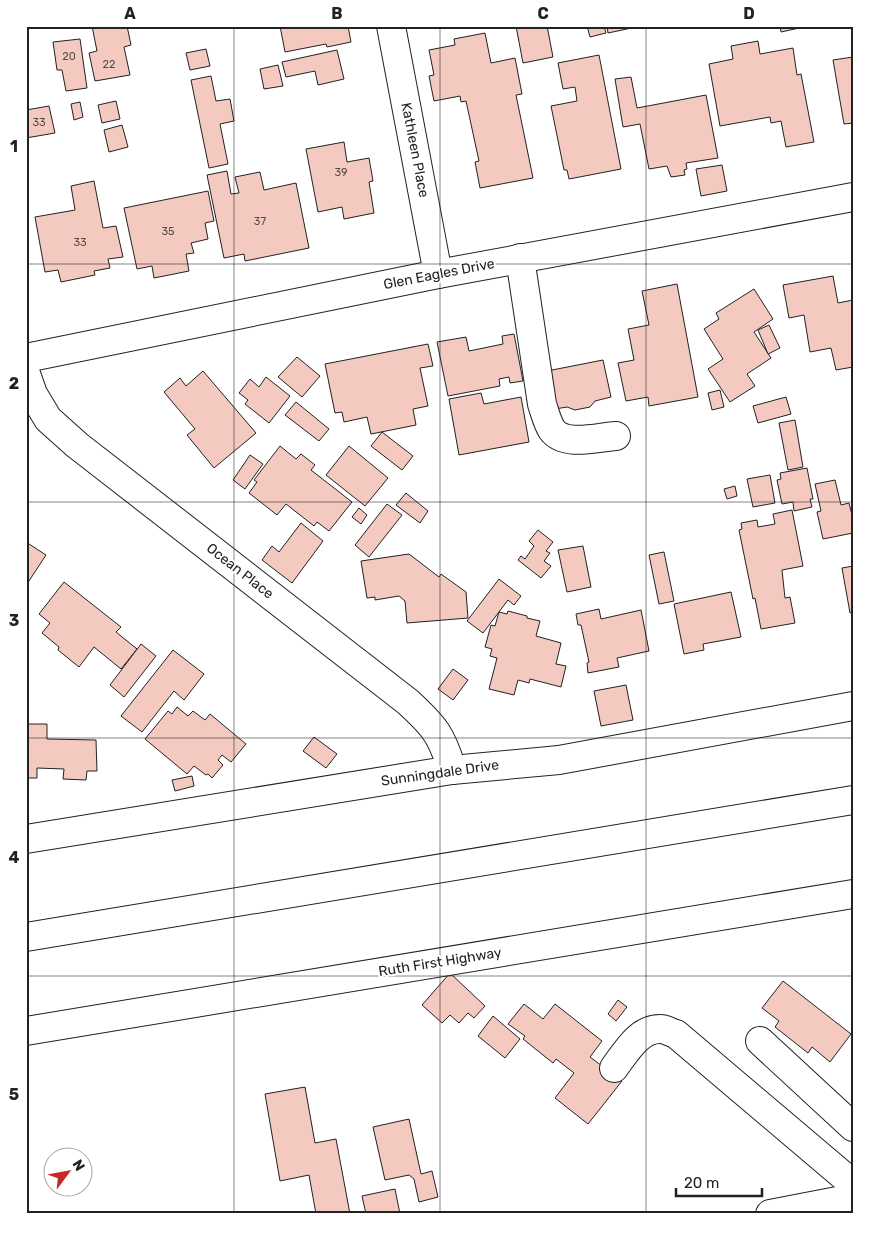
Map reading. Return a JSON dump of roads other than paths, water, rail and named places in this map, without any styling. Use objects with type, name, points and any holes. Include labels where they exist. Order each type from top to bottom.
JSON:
[{"type":"main road","name":"Kathleen Place","points":[[391,26],[438,274]]},
{"type":"main road","name":"Glen Eagles Drive","points":[[26,358],[520,258],[853,197]]},
{"type":"main road","points":[[520,258],[542,404],[547,420],[553,431],[573,440],[616,436]]},
{"type":"main road","name":"Ocean Place","points":[[26,374],[33,394],[48,419],[78,445],[408,702],[430,722],[445,745],[452,770]]},
{"type":"main road","name":"Sunningdale Drive","points":[[26,839],[452,770],[559,760],[853,706]]},
{"type":"main road","points":[[26,937],[853,800]]},
{"type":"main road","name":"Ruth First Highway","points":[[26,1031],[853,894]]},
{"type":"main road","points":[[614,1068],[634,1041],[647,1031],[662,1029],[676,1034],[853,1184]]},
{"type":"main road","points":[[760,1041],[853,1127]]},
{"type":"main road","points":[[770,1214],[853,1198]]}]
